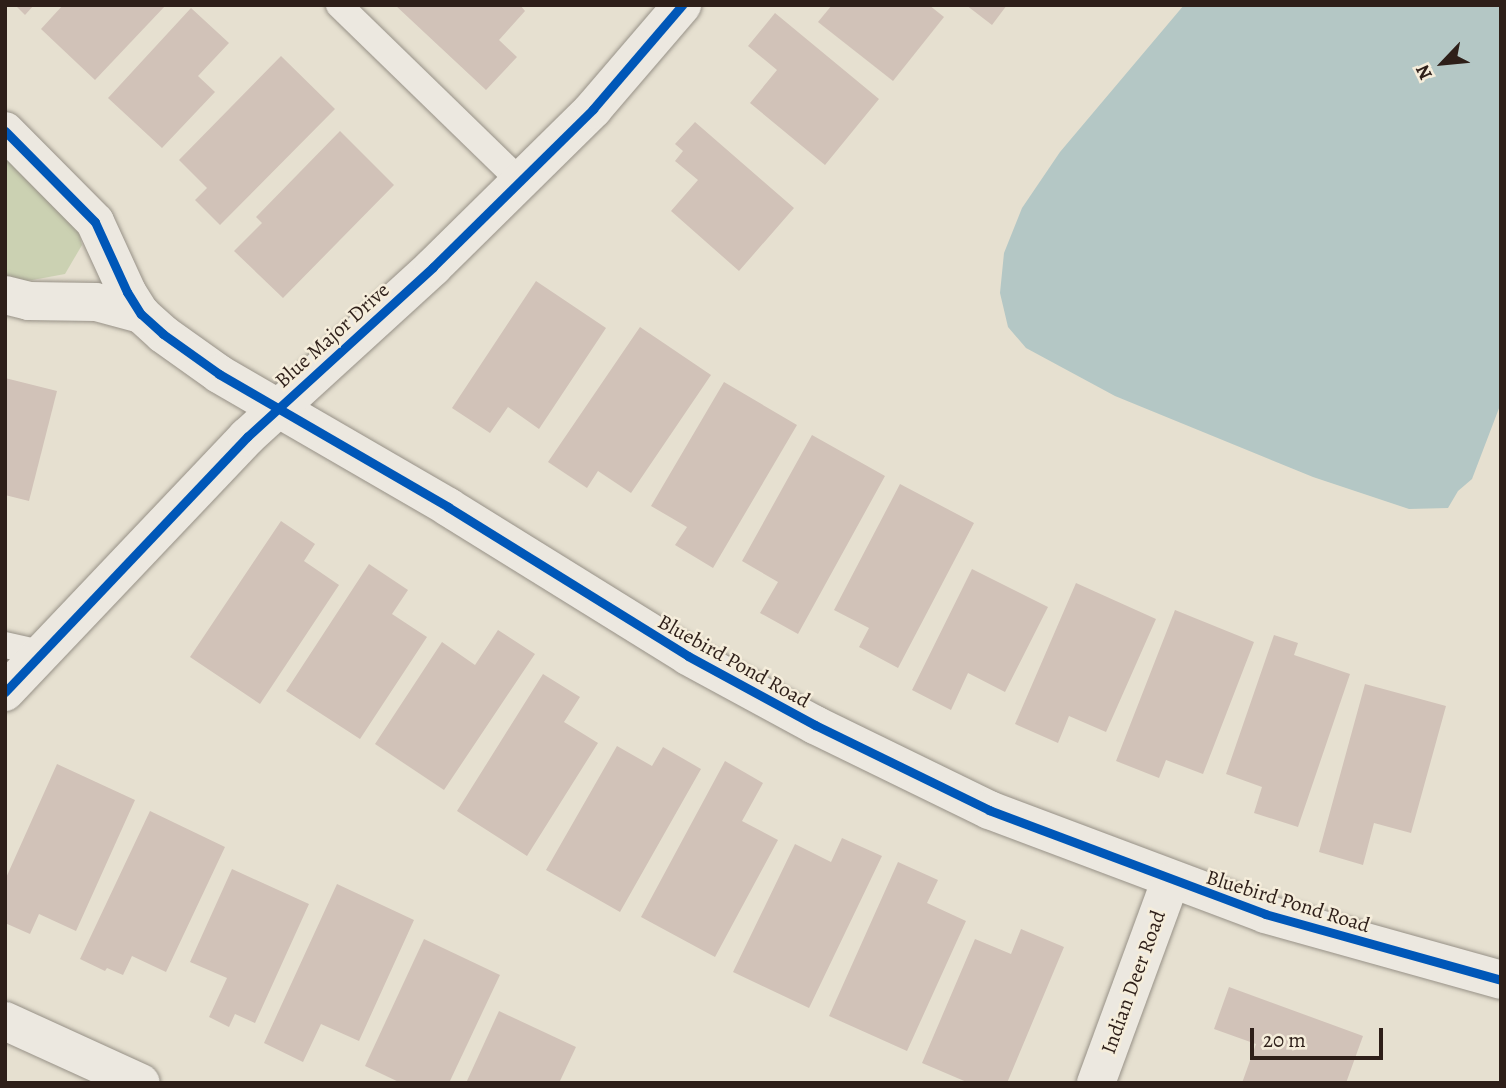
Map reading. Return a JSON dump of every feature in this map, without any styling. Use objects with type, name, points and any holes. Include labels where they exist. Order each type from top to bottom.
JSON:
[{"type":"street","name":"Blue Major Drive","points":[[5,692],[45,654],[277,408],[520,181],[593,109],[682,5]]},
{"type":"street","name":"Bluebird Pond Road","points":[[5,131],[95,222],[141,314],[192,356],[448,508],[619,617],[771,702],[989,810],[1170,882],[1327,933],[1501,980]]},
{"type":"street","name":"Bluebird Pond Road","points":[[5,295],[29,301],[96,302],[141,314]]},
{"type":"street","name":"Indian Deer Road","points":[[1096,1083],[1170,882]]},
{"type":"street","points":[[5,1021],[141,1083]]},
{"type":"lane","points":[[339,5],[520,181]]},
{"type":"lane","points":[[5,645],[45,654]]},
{"type":"green space","points":[[5,151],[77,224],[82,245],[65,274],[27,281],[5,275]]},
{"type":"shaded area","points":[[1184,5],[1501,5],[1501,403],[1472,479],[1458,491],[1448,508],[1409,509],[1313,477],[1115,396],[1026,348],[1008,327],[1000,293],[1004,253],[1022,208],[1060,152]]},
{"type":"building","points":[[15,5],[34,5],[25,15]]},
{"type":"building","points":[[63,5],[166,5],[95,80],[41,29]]},
{"type":"building","points":[[395,5],[520,5],[525,11],[499,40],[517,57],[486,90]]},
{"type":"building","points":[[832,5],[929,5],[944,17],[893,81],[818,22]]},
{"type":"building","points":[[966,5],[1007,5],[992,25]]},
{"type":"building","points":[[191,8],[229,43],[198,76],[215,92],[162,148],[108,98]]},
{"type":"building","points":[[775,13],[879,99],[825,165],[750,103],[777,70],[748,46]]},
{"type":"building","points":[[281,56],[335,109],[220,225],[195,200],[207,188],[179,160]]},
{"type":"building","points":[[695,122],[794,208],[739,271],[671,211],[698,180],[675,161],[683,151],[675,144]]},
{"type":"building","points":[[340,131],[394,185],[283,298],[234,251],[262,223],[256,217]]},
{"type":"building","points":[[536,281],[606,328],[539,429],[508,407],[490,433],[452,408]]},
{"type":"building","points":[[640,327],[711,375],[631,493],[598,471],[587,488],[548,462]]},
{"type":"building","points":[[5,378],[57,391],[29,501],[5,495]]},
{"type":"building","points":[[724,382],[797,425],[713,568],[675,545],[687,527],[651,506]]},
{"type":"building","points":[[812,435],[885,476],[798,634],[760,613],[778,582],[742,561]]},
{"type":"building","points":[[900,484],[974,523],[898,668],[859,647],[869,628],[834,610]]},
{"type":"building","points":[[281,521],[315,544],[304,561],[339,585],[260,704],[190,657]]},
{"type":"building","points":[[369,564],[408,590],[392,614],[427,637],[360,739],[286,691]]},
{"type":"building","points":[[972,569],[1048,607],[1005,692],[968,673],[951,710],[912,690]]},
{"type":"building","points":[[1076,583],[1156,619],[1106,732],[1069,716],[1058,743],[1015,724]]},
{"type":"building","points":[[1175,610],[1254,642],[1203,774],[1166,760],[1159,778],[1116,761]]},
{"type":"building","points":[[498,630],[535,654],[444,790],[375,744],[442,642],[475,665]]},
{"type":"building","points":[[1274,635],[1298,643],[1294,655],[1350,674],[1298,827],[1254,813],[1262,787],[1226,774]]},
{"type":"building","points":[[543,674],[580,697],[564,722],[598,743],[527,856],[457,811]]},
{"type":"building","points":[[1365,684],[1446,706],[1411,833],[1374,823],[1363,865],[1319,852]]},
{"type":"building","points":[[617,746],[652,766],[663,747],[701,769],[620,912],[546,870]]},
{"type":"building","points":[[725,761],[763,783],[742,821],[778,840],[715,957],[641,917]]},
{"type":"building","points":[[57,764],[135,800],[76,931],[39,914],[30,934],[5,923],[5,880]]},
{"type":"building","points":[[150,811],[225,847],[166,972],[132,956],[123,975],[107,968],[105,971],[80,959]]},
{"type":"building","points":[[842,838],[882,856],[809,1008],[733,972],[795,844],[831,862]]},
{"type":"building","points":[[898,862],[938,880],[927,903],[966,921],[907,1051],[829,1016]]},
{"type":"building","points":[[232,869],[309,904],[255,1023],[235,1014],[229,1027],[209,1017],[227,978],[190,962]]},
{"type":"building","points":[[337,884],[414,920],[359,1041],[321,1024],[303,1062],[264,1043]]},
{"type":"building","points":[[1021,929],[1064,947],[1007,1083],[969,1083],[922,1063],[975,939],[1011,954]]},
{"type":"building","points":[[424,939],[500,975],[449,1083],[401,1083],[365,1066]]},
{"type":"building","points":[[1229,987],[1363,1036],[1346,1083],[1242,1083],[1256,1044],[1214,1029]]},
{"type":"building","points":[[499,1011],[576,1047],[559,1083],[466,1083]]},
{"type":"cycle path","points":[[5,692],[247,437],[433,267],[593,109],[682,5]]},
{"type":"cycle path","points":[[5,131],[95,222],[127,292],[141,314],[163,334],[219,374],[448,507],[688,656],[815,725],[989,810],[1265,914],[1501,980]]}]
